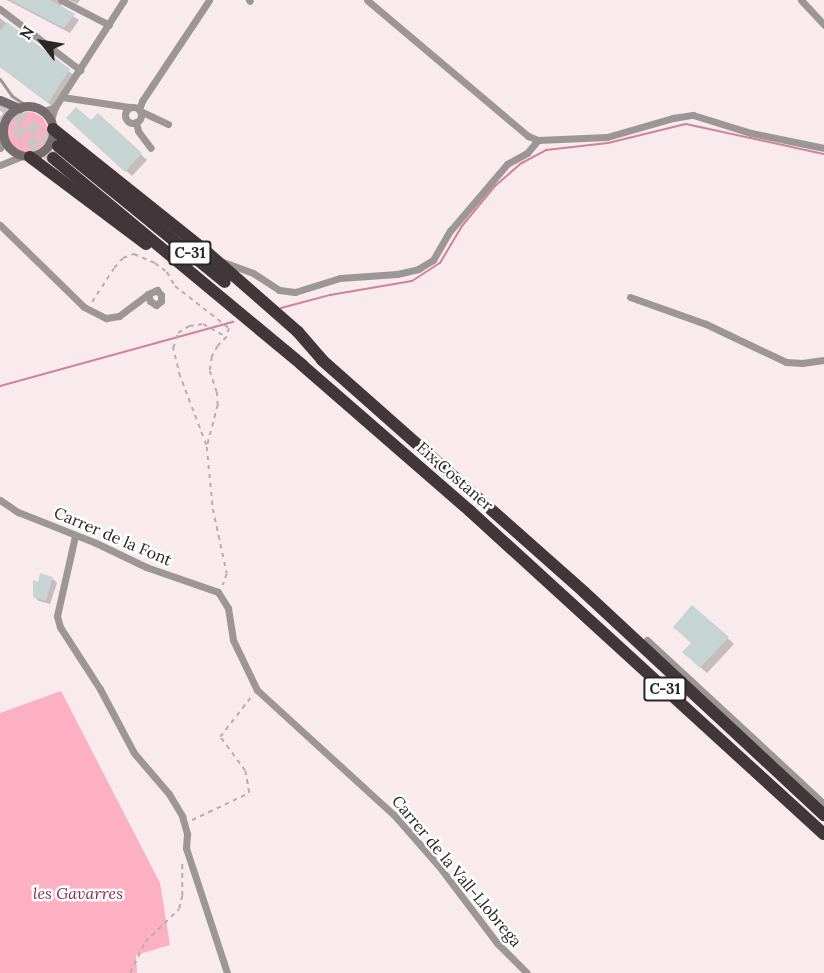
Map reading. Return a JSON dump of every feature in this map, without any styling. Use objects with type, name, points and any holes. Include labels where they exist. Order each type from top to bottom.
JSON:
[{"type":"highway","points":[[52,125],[201,247],[298,332],[322,360]]},
{"type":"highway","name":"C-31","points":[[58,146],[322,360],[584,592],[824,815]]},
{"type":"highway","points":[[26,156],[155,250],[285,357],[303,364]]},
{"type":"highway","name":"Eix Costaner","points":[[52,158],[303,364],[506,543],[824,834]]},
{"type":"highway","points":[[506,543],[545,586],[824,844]]},
{"type":"highway","points":[[584,592],[647,640]]},
{"type":"main road","points":[[0,100],[44,111],[52,125],[52,140],[45,150],[26,156],[10,148],[2,128],[7,117],[23,107]]},
{"type":"street","points":[[61,0],[109,25]]},
{"type":"street","points":[[52,125],[55,107],[124,0]]},
{"type":"street","points":[[114,104],[131,123],[142,101],[210,0]]},
{"type":"street","points":[[367,0],[528,136],[538,140],[607,137],[673,118],[693,115],[751,133],[824,148]]},
{"type":"street","points":[[801,0],[824,25]]},
{"type":"street","points":[[0,9],[80,70]]},
{"type":"street","points":[[62,97],[114,104],[149,115],[168,124]]},
{"type":"street","points":[[44,111],[55,107]]},
{"type":"street","points":[[126,118],[125,113],[136,112]]},
{"type":"street","points":[[136,112],[138,130],[151,148]]},
{"type":"street","points":[[0,148],[2,128]]},
{"type":"street","points":[[201,247],[222,262],[253,273],[269,286],[295,292],[340,278],[397,274],[418,268],[433,260],[450,231],[507,164],[527,153],[538,140]]},
{"type":"street","points":[[0,165],[26,156]]},
{"type":"street","points":[[0,225],[84,307],[106,318],[119,316],[148,294]]},
{"type":"street","points":[[630,297],[697,321],[786,362],[802,363],[824,360]]},
{"type":"street","name":"Carrer de la Font","points":[[0,500],[18,512],[96,543],[146,567],[218,592]]},
{"type":"street","points":[[75,536],[57,616],[60,627],[100,688],[134,753],[169,794],[184,824],[187,834],[186,848],[227,973]]},
{"type":"street","name":"Carrer de la Vall-Llobrega","points":[[218,592],[228,608],[233,640],[257,690],[394,815],[438,865],[497,943],[527,973]]},
{"type":"street","points":[[647,640],[824,804]]},
{"type":"lane","points":[[0,79],[23,107]]},
{"type":"path","points":[[94,312],[92,302],[114,268],[123,258],[134,254],[145,256],[166,272],[176,286],[229,328],[227,337],[218,345],[212,357],[210,371],[217,392],[218,405],[207,447]]},
{"type":"path","points":[[218,592],[227,574],[213,509],[207,447],[180,378],[173,348],[178,333],[189,326],[203,324],[227,337]]},
{"type":"path","points":[[184,824],[249,793],[245,771],[220,737],[257,690]]},
{"type":"path","points":[[130,973],[145,942],[179,909],[182,896],[180,872],[186,848]]},
{"type":"green space","points":[[28,112],[42,118],[48,132],[42,146],[28,152],[14,146],[8,132],[14,118]]},
{"type":"green space","name":"les Gavarres","points":[[61,691],[160,883],[170,945],[136,955],[137,973],[0,973],[0,713]]},
{"type":"building","points":[[10,0],[50,0],[75,14],[64,28]]},
{"type":"building","points":[[7,22],[70,69],[48,103],[0,67],[0,31]]},
{"type":"building","points":[[76,107],[91,120],[98,113],[142,153],[125,172],[66,118]]},
{"type":"building","points":[[40,573],[53,577],[46,601],[33,597],[33,580],[38,582]]},
{"type":"building","points":[[692,605],[729,637],[700,668],[682,652],[691,643],[673,627]]},
{"type":"waterway","points":[[281,308],[330,295],[412,281],[440,263],[462,226],[495,186],[520,164],[546,150],[608,143],[686,124],[824,154]]},
{"type":"waterway","points":[[0,386],[233,322]]},
{"type":"tunnel","points":[[0,103],[58,146]]},
{"type":"tunnel","points":[[0,117],[53,158]]}]
